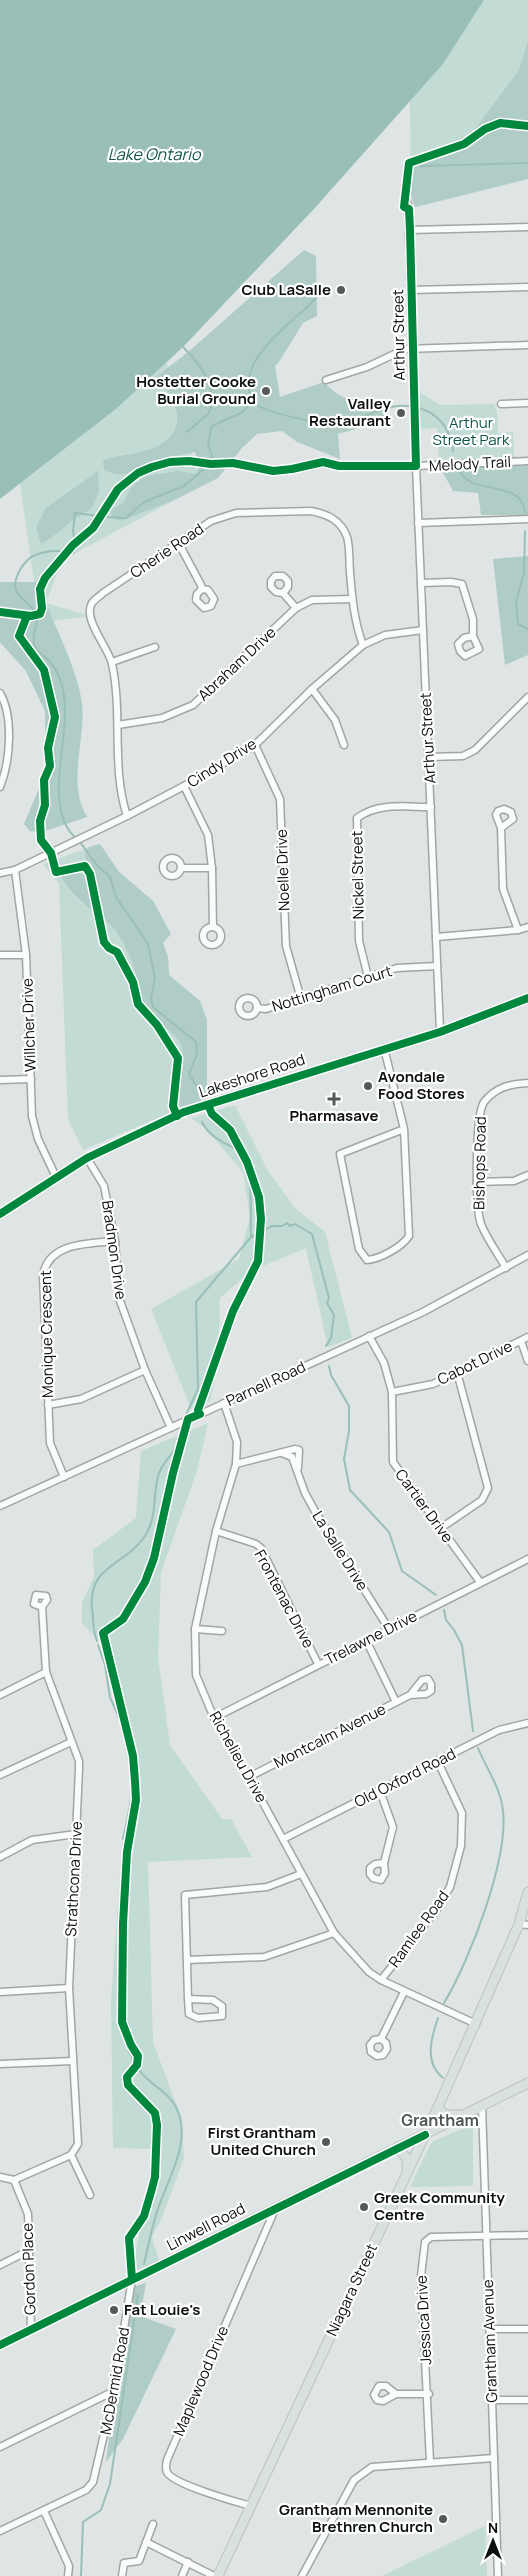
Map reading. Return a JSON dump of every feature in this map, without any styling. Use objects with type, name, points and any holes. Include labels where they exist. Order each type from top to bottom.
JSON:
[{"type":"main road","name":"Lakeshore Road","points":[[0,1214],[87,1158],[184,1112],[440,1032],[528,998]]},
{"type":"main road","name":"Niagara Street","points":[[216,2576],[251,2506],[524,1925],[528,1892]]},
{"type":"main road","name":"Linwell Road","points":[[0,2345],[528,2083]]},
{"type":"main road","points":[[438,2107],[445,2115],[467,2113]]},
{"type":"main road","points":[[398,2147],[407,2159],[407,2174]]},
{"type":"street","name":"Arthur Street","points":[[408,204],[418,523],[440,1032]]},
{"type":"street","points":[[410,230],[528,227]]},
{"type":"street","points":[[412,290],[528,287]]},
{"type":"street","points":[[326,380],[367,367],[405,349],[528,345]]},
{"type":"street","points":[[502,404],[528,403]]},
{"type":"street","name":"Melody Trail","points":[[323,462],[339,466],[416,466],[528,461]]},
{"type":"street","name":"Cherie Road","points":[[127,816],[118,783],[118,725],[112,662],[91,620],[91,604],[103,593],[211,521],[236,513],[311,511],[322,513],[332,516],[340,524],[347,537],[352,599],[362,645]]},
{"type":"street","points":[[418,523],[528,519]]},
{"type":"street","points":[[179,544],[202,589]]},
{"type":"street","points":[[421,583],[452,582],[462,584],[473,618],[473,636]]},
{"type":"street","points":[[283,593],[296,608]]},
{"type":"street","name":"Abraham Drive","points":[[118,725],[162,718],[193,704],[296,608],[312,600],[352,599]]},
{"type":"street","name":"Cindy Drive","points":[[0,873],[15,870],[127,816],[255,745],[312,689],[362,645],[386,635],[423,630]]},
{"type":"street","points":[[112,662],[155,647]]},
{"type":"street","points":[[312,689],[335,720],[344,745]]},
{"type":"street","points":[[0,693],[8,713],[8,758],[0,787]]},
{"type":"street","points":[[429,757],[463,756],[475,750],[528,697]]},
{"type":"street","name":"Noelle Drive","points":[[255,745],[280,799],[286,946],[301,999]]},
{"type":"street","points":[[184,786],[208,835],[212,868],[213,927]]},
{"type":"street","name":"Nickel Street","points":[[368,977],[359,941],[357,818],[366,811],[379,807],[431,807]]},
{"type":"street","points":[[502,828],[503,888],[518,930]]},
{"type":"street","points":[[181,868],[212,868]]},
{"type":"street","name":"Willcher Drive","points":[[15,870],[26,955],[32,1116],[38,1139],[56,1177]]},
{"type":"street","points":[[436,937],[518,930],[528,927]]},
{"type":"street","points":[[0,955],[26,955]]},
{"type":"street","name":"Nottingham Court","points":[[257,1008],[266,1009],[397,968],[437,966]]},
{"type":"street","points":[[384,1048],[404,1129],[409,1236],[405,1242],[395,1248],[367,1260],[359,1249],[340,1154],[404,1129]]},
{"type":"street","points":[[0,1080],[31,1079]]},
{"type":"street","name":"Bishops Road","points":[[506,1268],[480,1223],[477,1182],[478,1120],[483,1104],[503,1086],[528,1083]]},
{"type":"street","name":"Bradmon Drive","points":[[87,1158],[104,1186],[115,1241],[119,1298],[145,1370],[171,1428]]},
{"type":"street","points":[[477,1182],[514,1181],[528,1175]]},
{"type":"street","name":"Monique Crescent","points":[[64,1477],[50,1443],[45,1265],[48,1259],[70,1246],[115,1241]]},
{"type":"street","name":"Parnell Road","points":[[0,1506],[423,1312],[528,1255]]},
{"type":"street","name":"Cartier Drive","points":[[369,1336],[384,1363],[392,1392],[393,1462],[480,1582]]},
{"type":"street","name":"Cabot Drive","points":[[392,1392],[433,1384],[528,1337]]},
{"type":"street","points":[[521,1341],[528,1361]]},
{"type":"street","points":[[48,1405],[81,1399],[145,1370]]},
{"type":"street","points":[[441,1528],[482,1500],[488,1488],[457,1372]]},
{"type":"street","name":"Richelieu Drive","points":[[224,1403],[238,1442],[236,1464],[216,1531],[194,1629],[196,1675],[214,1718],[249,1777],[334,1934],[369,1972],[381,1980],[476,2024]]},
{"type":"street","name":"La Salle Drive","points":[[236,1464],[295,1449],[299,1450],[298,1471]]},
{"type":"street","name":"La Salle Drive","points":[[282,1453],[292,1457],[306,1494],[316,1513],[389,1629]]},
{"type":"street","name":"Frontenac Drive","points":[[216,1531],[256,1544],[261,1548],[318,1664]]},
{"type":"street","name":"Trelawne Drive","points":[[214,1718],[528,1559]]},
{"type":"street","name":"Strathcona Drive","points":[[42,1607],[46,1672],[79,1769],[69,1988],[78,2144],[71,2155]]},
{"type":"street","points":[[194,1629],[222,1631]]},
{"type":"street","points":[[366,1640],[396,1702]]},
{"type":"street","points":[[0,1695],[46,1672]]},
{"type":"street","name":"Montcalm Avenue","points":[[249,1777],[410,1695]]},
{"type":"street","name":"Old Oxford Road","points":[[283,1839],[499,1730],[528,1723]]},
{"type":"street","points":[[0,1775],[71,1742]]},
{"type":"street","name":"Ramlee Road","points":[[381,1980],[445,1894],[461,1846],[462,1813],[438,1762]]},
{"type":"street","points":[[380,1791],[393,1827],[384,1863]]},
{"type":"street","points":[[0,1857],[32,1840],[76,1834]]},
{"type":"street","points":[[188,1999],[217,2002],[222,2006],[222,2016],[192,2017],[189,2014],[188,1999],[185,1895],[267,1887],[301,1874]]},
{"type":"street","points":[[187,1960],[264,1957],[334,1934]]},
{"type":"street","points":[[0,1992],[69,1988]]},
{"type":"street","points":[[381,2039],[404,1992]]},
{"type":"street","points":[[0,2064],[73,2061]]},
{"type":"street","name":"Grantham Avenue","points":[[482,2106],[498,2576]]},
{"type":"street","points":[[0,2170],[0,2177],[14,2180],[71,2155],[90,2195]]},
{"type":"street","name":"Gordon Place","points":[[14,2180],[28,2214],[31,2330]]},
{"type":"street","name":"Maplewood Drive","points":[[251,2506],[187,2486],[170,2476],[166,2467],[167,2460],[276,2207]]},
{"type":"street","name":"Jessica Drive","points":[[430,2462],[429,2394],[421,2276],[425,2242],[431,2237],[528,2235]]},
{"type":"street","points":[[0,2265],[30,2250]]},
{"type":"street","name":"McDermid Road","points":[[44,2511],[86,2490],[94,2482],[114,2391],[132,2280]]},
{"type":"street","points":[[489,2329],[528,2329]]},
{"type":"street","points":[[0,2447],[114,2391]]},
{"type":"street","points":[[396,2394],[429,2394]]},
{"type":"street","points":[[492,2400],[528,2400]]},
{"type":"street","points":[[302,2576],[354,2480],[372,2467],[494,2458]]},
{"type":"street","points":[[0,2531],[44,2511],[69,2566],[69,2573]]},
{"type":"street","points":[[122,2576],[124,2563],[140,2561],[153,2524]]},
{"type":"street","points":[[146,2542],[216,2576]]},
{"type":"street","points":[[182,2576],[188,2562]]},
{"type":"green space","points":[[484,0],[528,0],[528,179],[415,207],[411,196],[410,101],[443,64]]},
{"type":"green space","points":[[166,361],[201,486],[62,560],[46,603],[90,616],[53,621],[74,673],[82,704],[77,776],[81,804],[87,817],[42,832],[30,831],[24,824],[46,772],[45,711],[26,671],[0,642],[0,600],[35,588],[20,484],[116,409]]},
{"type":"green space","name":"Arthur Street Park","points":[[411,387],[440,405],[494,404],[497,411],[498,433],[513,432],[514,458],[439,460],[437,428],[415,429]]},
{"type":"green space","points":[[100,844],[119,872],[153,901],[171,934],[163,943],[168,957],[169,975],[200,1001],[207,1020],[207,1100],[181,1108],[83,1150],[68,1119],[59,884],[43,864]]},
{"type":"green space","points":[[235,1105],[268,1171],[296,1209],[325,1232],[352,1338],[328,1347],[306,1248],[251,1271],[220,1298],[218,1366],[210,1401],[191,1409],[151,1309],[239,1259],[250,1217],[243,1172],[205,1128],[191,1118]]},
{"type":"green space","points":[[208,1423],[197,1471],[161,1572],[158,1658],[170,1745],[222,1819],[231,1819],[252,1857],[148,1862],[153,2042],[181,2117],[184,2158],[162,2218],[152,2237],[159,2261],[133,2271],[153,2149],[113,2148],[111,2001],[122,1846],[132,1782],[104,1645],[82,1624],[82,1602],[94,1577],[93,1550],[136,1518],[141,1451]]},
{"type":"green space","points":[[473,2124],[473,2186],[410,2187],[432,2142]]},
{"type":"green space","points":[[485,2526],[487,2576],[382,2576]]},
{"type":"shaded area","points":[[528,41],[528,179],[415,207],[411,196],[412,161],[472,133],[519,70]]},
{"type":"shaded area","points":[[304,250],[316,256],[317,316],[303,323],[275,366],[280,397],[324,382],[340,396],[358,401],[373,400],[386,410],[385,421],[338,434],[340,459],[297,442],[282,431],[257,434],[242,448],[218,478],[172,501],[120,521],[111,518],[111,510],[123,503],[132,486],[147,476],[178,471],[196,474],[198,467],[195,452],[148,462],[125,474],[119,475],[104,469],[103,460],[156,447],[167,440],[174,432],[177,423],[177,413],[170,395],[156,377],[188,352]]},
{"type":"shaded area","points":[[528,465],[528,515],[481,515],[478,493],[453,491],[441,469]]},
{"type":"shaded area","points":[[98,471],[99,492],[91,509],[41,544],[36,527],[46,508]]},
{"type":"shaded area","points":[[528,556],[528,655],[505,665],[493,559]]},
{"type":"shaded area","points":[[0,582],[40,582],[40,597],[46,603],[67,653],[80,692],[83,718],[77,776],[81,804],[87,817],[42,832],[30,831],[24,824],[46,772],[45,711],[26,671],[0,642]]},
{"type":"shaded area","points":[[100,844],[119,872],[153,901],[171,934],[163,943],[168,957],[169,975],[200,1001],[207,1020],[207,1100],[202,1103],[181,1108],[180,1093],[183,1056],[179,1041],[175,1035],[151,1019],[141,1009],[137,999],[137,980],[134,967],[119,936],[112,927],[74,894],[64,882],[57,868],[87,868],[85,851],[89,847]]},
{"type":"shaded area","points":[[146,2283],[140,2316],[176,2329],[123,2439],[106,2462],[123,2323],[133,2287]]},
{"type":"water","name":"Lake Ontario","points":[[0,0],[484,0],[443,64],[313,210],[183,347],[116,409],[0,499]]},
{"type":"waterway","points":[[420,166],[528,163]]},
{"type":"waterway","points":[[318,284],[316,298],[267,345],[256,359],[250,374],[249,389],[255,404],[273,412],[297,418],[333,423],[349,421],[397,406],[418,408],[427,411],[442,423],[451,440],[453,451]]},
{"type":"waterway","points":[[183,347],[202,369],[211,395],[209,413],[187,432]]},
{"type":"waterway","points":[[104,517],[126,518],[144,502],[184,486],[205,468],[212,457],[208,443],[212,426],[241,413],[253,400]]},
{"type":"waterway","points":[[458,467],[463,476],[472,482],[514,495],[521,501],[525,512]]},
{"type":"waterway","points":[[75,543],[73,531],[75,513],[100,516]]},
{"type":"waterway","points":[[525,531],[524,573],[516,602],[518,624],[528,629]]},
{"type":"waterway","points":[[69,552],[74,553],[76,546]]},
{"type":"waterway","points":[[66,552],[47,552],[31,557],[20,570],[15,585],[20,596],[37,614],[34,636],[35,647],[57,672],[63,691],[65,704],[59,796],[61,813],[67,827],[77,839]]},
{"type":"waterway","points":[[80,842],[96,864],[110,877],[116,897],[148,944],[155,978],[151,999],[153,1007],[196,1042],[197,1054],[189,1074],[201,1094]]},
{"type":"waterway","points":[[202,1122],[209,1132],[243,1156],[249,1178],[251,1237]]},
{"type":"waterway","points":[[186,1415],[198,1389],[196,1302],[251,1237],[272,1226],[282,1226],[287,1223],[290,1226],[295,1224],[312,1234],[329,1298],[327,1303],[334,1315],[331,1338],[326,1346]]},
{"type":"waterway","points":[[329,1366],[331,1375],[349,1406],[349,1431],[344,1459],[350,1490],[389,1532],[402,1571],[436,1595]]},
{"type":"waterway","points":[[97,1641],[92,1608],[92,1594],[96,1583],[102,1574],[128,1554],[145,1536],[152,1521],[159,1473],[180,1440],[181,1434]]},
{"type":"waterway","points":[[444,1610],[446,1620],[462,1645],[473,1731]]},
{"type":"waterway","points":[[98,1645],[105,1665],[110,1697],[120,1720],[132,1770],[132,1797],[123,1839]]},
{"type":"waterway","points":[[444,2003],[476,1934],[495,1877],[501,1849],[502,1804],[495,1782],[478,1748]]},
{"type":"waterway","points":[[123,1960],[124,1842]]},
{"type":"waterway","points":[[123,1972],[123,1979]]},
{"type":"waterway","points":[[122,1985],[123,1998]]},
{"type":"waterway","points":[[122,2004],[122,2020]]},
{"type":"waterway","points":[[438,2018],[431,2042],[431,2058],[437,2072],[443,2078]]},
{"type":"waterway","points":[[123,2025],[126,2045],[135,2063]]},
{"type":"waterway","points":[[138,2068],[147,2079],[173,2102],[181,2122],[182,2135],[176,2163],[154,2221],[144,2264]]},
{"type":"waterway","points":[[81,2576],[83,2522],[101,2510],[110,2484],[138,2294]]},
{"type":"cycle path","points":[[0,612],[31,616],[40,614],[42,608],[40,589],[45,578],[73,545],[93,528],[118,489],[138,473],[152,467],[170,462],[189,461],[211,464],[233,463],[273,471],[323,462],[339,466],[416,466],[410,230],[409,209],[404,207],[409,163],[464,144],[485,129],[500,123],[528,126]]},
{"type":"cycle path","points":[[27,616],[19,636],[44,670],[55,717],[48,748],[50,766],[44,780],[45,805],[40,821],[41,840],[51,853],[56,872],[85,866],[90,874],[104,942],[109,948],[117,952],[133,982],[138,1004],[157,1025],[178,1058],[173,1106],[177,1116]]},
{"type":"cycle path","points":[[0,1214],[87,1158],[184,1112],[440,1032],[528,998]]},
{"type":"cycle path","points":[[198,1410],[233,1311],[258,1261],[261,1219],[259,1197],[247,1162],[230,1130],[212,1114],[208,1105]]},
{"type":"cycle path","points":[[132,2279],[129,2238],[144,2216],[155,2177],[157,2125],[155,2113],[128,2085],[127,2077],[137,2065],[138,2056],[131,2045],[122,2022],[123,1924],[127,1852],[136,1800],[135,1781],[133,1756],[103,1633],[123,1619],[145,1582],[154,1558],[173,1473],[188,1419],[200,1414]]},
{"type":"cycle path","points":[[0,2345],[425,2135]]},
{"type":"place","name":"Club LaSalle","points":[[341,290]]},
{"type":"place","name":"Hostetter Cooke Burial Ground","points":[[266,391]]},
{"type":"place","name":"Valley Restaurant","points":[[401,413]]},
{"type":"place","name":"Avondale Food Stores","points":[[368,1086]]},
{"type":"place","name":"Pharmasave","points":[[334,1099]]},
{"type":"place","name":"First Grantham United Church","points":[[326,2142]]},
{"type":"place","name":"Greek Community Centre","points":[[364,2207]]},
{"type":"place","name":"Fat Louie's","points":[[114,2310]]},
{"type":"place","name":"Grantham Mennonite Brethren Church","points":[[443,2519]]},
{"type":"district","name":"Grantham","points":[[440,2120]]}]
